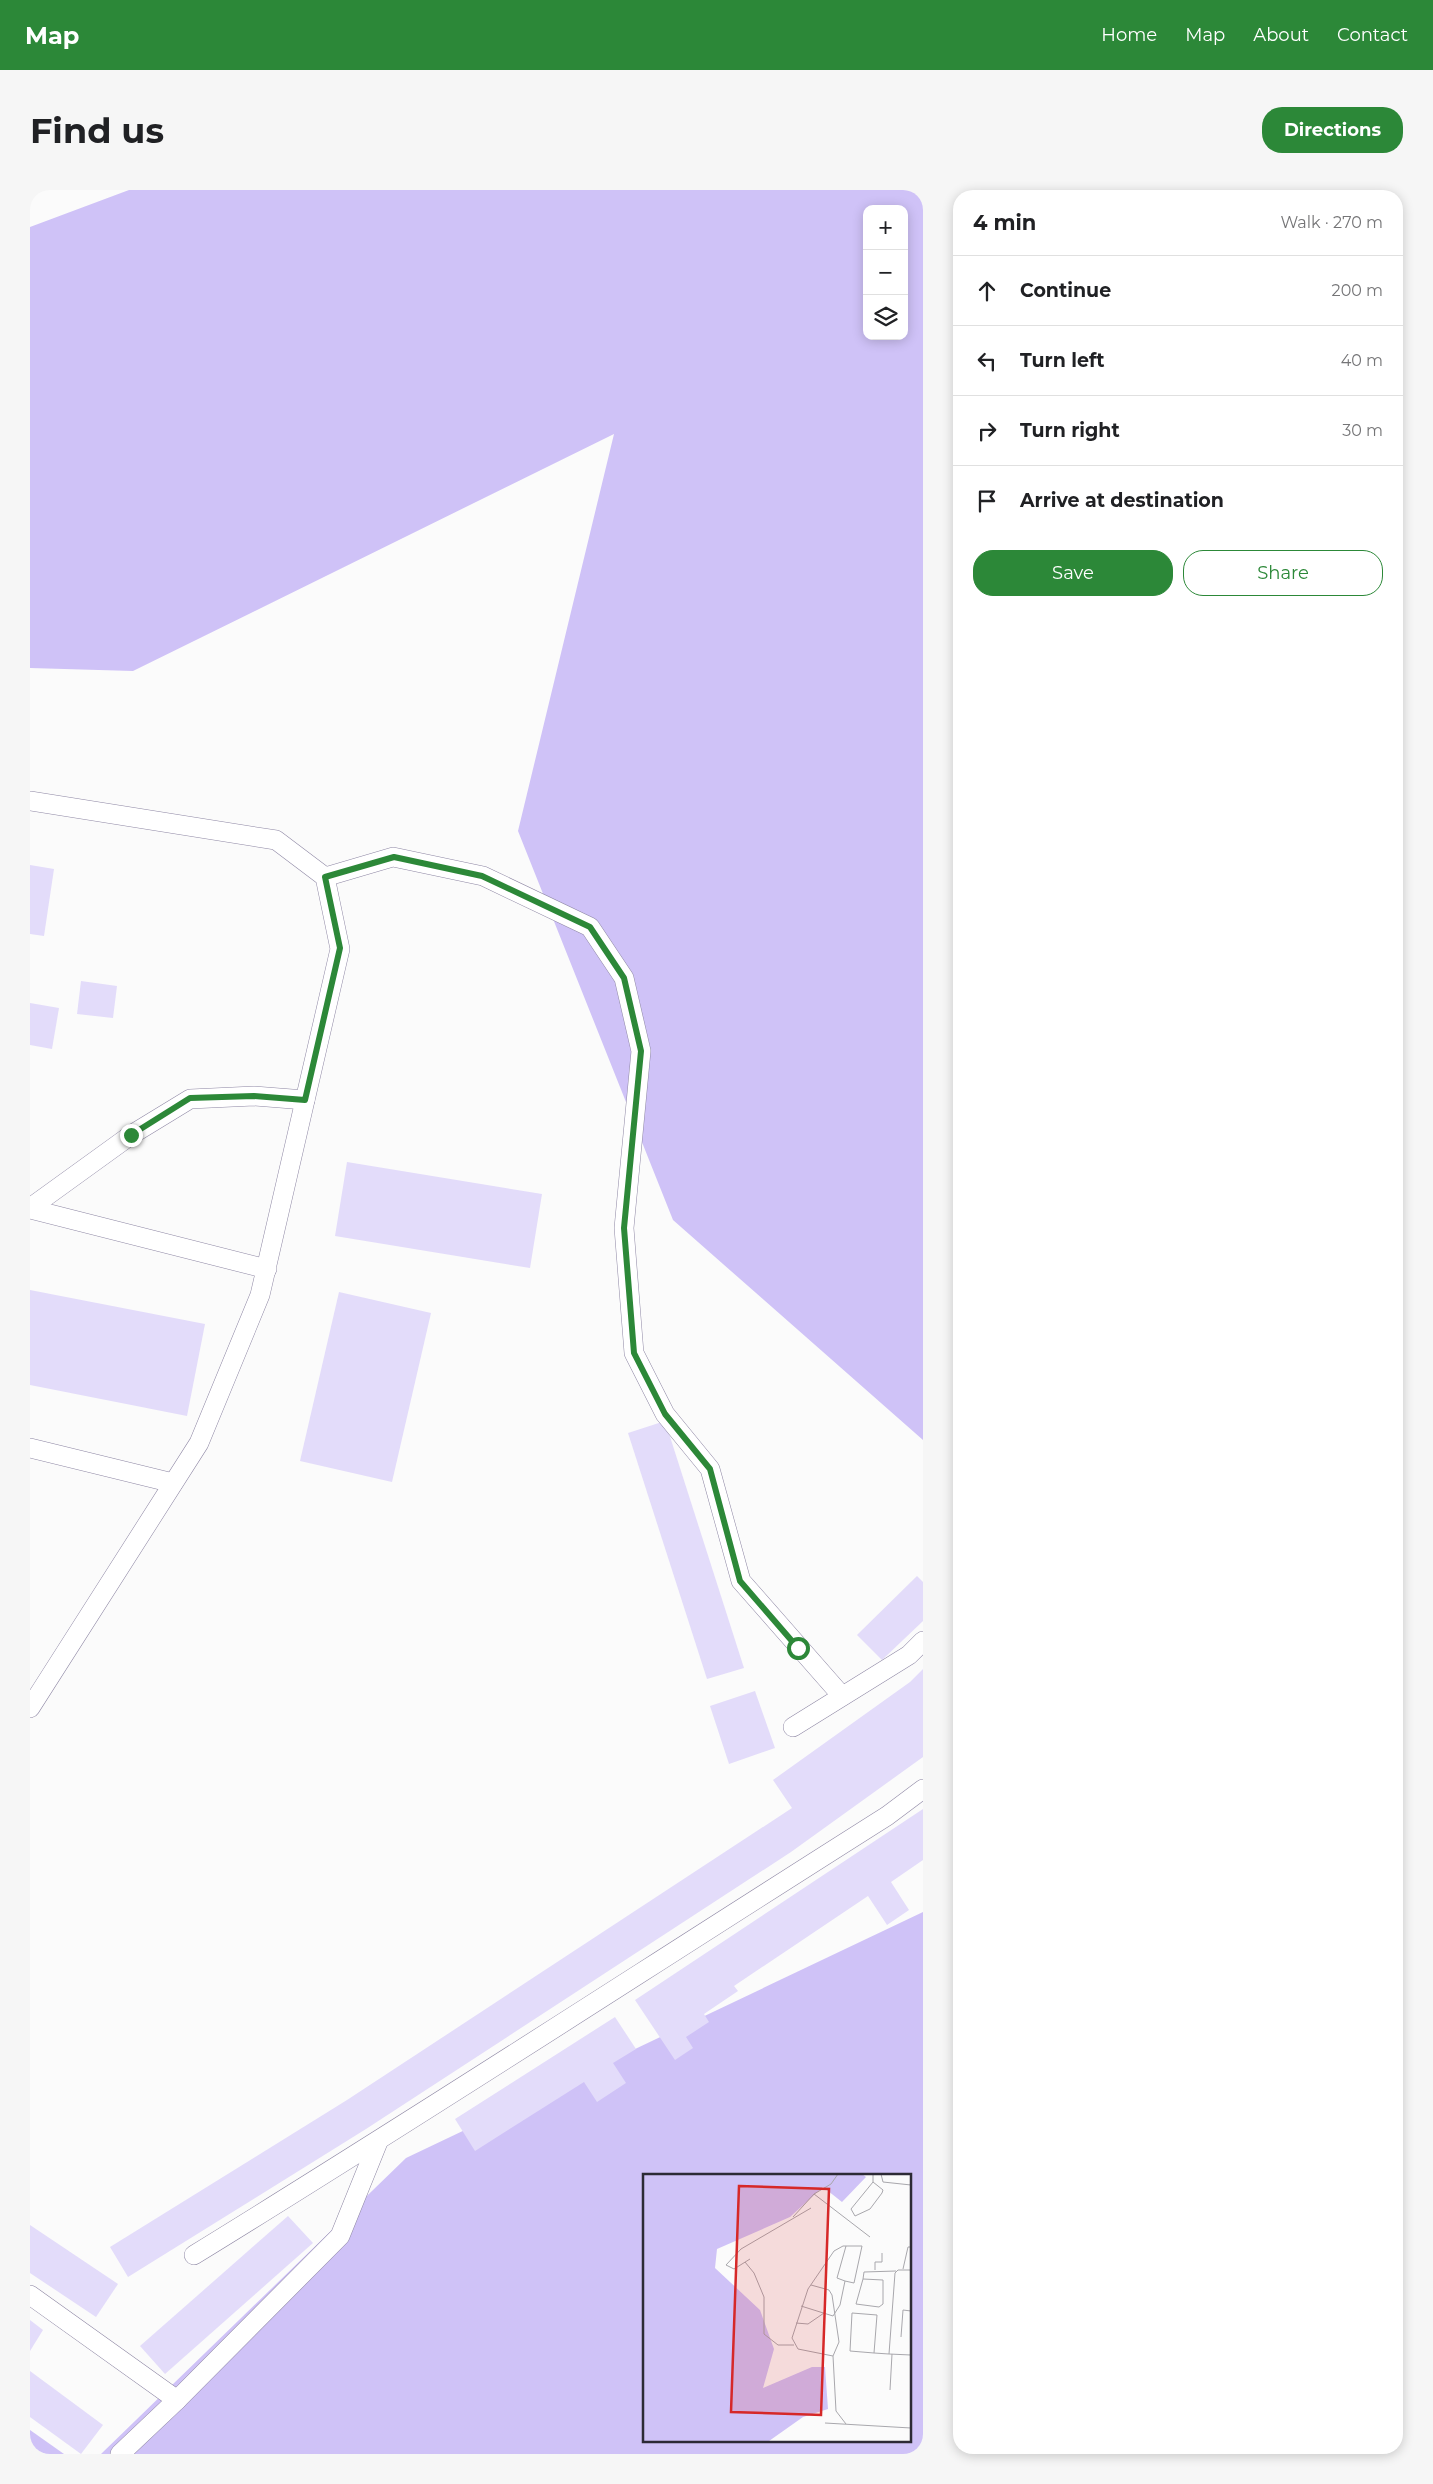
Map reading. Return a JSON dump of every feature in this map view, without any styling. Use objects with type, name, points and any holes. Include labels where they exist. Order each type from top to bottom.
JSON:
[{"type":"lane","points":[[30,801],[276,840],[325,877],[340,948],[260,1295],[199,1442],[30,1708]]},
{"type":"lane","points":[[325,877],[394,857],[482,876],[590,927],[624,978],[641,1051],[624,1228],[634,1353],[665,1414],[710,1469],[740,1581],[842,1696]]},
{"type":"lane","points":[[30,1208],[131,1135],[190,1098],[254,1096],[305,1100]]},
{"type":"lane","points":[[30,1208],[267,1269]]},
{"type":"lane","points":[[30,1448],[173,1483]]},
{"type":"lane","points":[[793,1727],[908,1655],[923,1641]]},
{"type":"lane","points":[[194,2255],[378,2142],[612,1989],[887,1816],[923,1789]]},
{"type":"lane","points":[[120,2454],[177,2400],[340,2236],[378,2142]]},
{"type":"lane","points":[[30,2295],[177,2400]]},
{"type":"shaded area","points":[[129,190],[923,190],[923,1440],[673,1220],[518,831],[614,434],[133,671],[30,668],[30,227]]},
{"type":"shaded area","points":[[923,1912],[923,2454],[101,2454],[406,2158]]},
{"type":"shaded area","points":[[30,2430],[64,2454],[30,2454]]},
{"type":"building","points":[[30,865],[54,869],[44,936],[30,934]]},
{"type":"building","points":[[81,981],[117,986],[113,1018],[77,1014]]},
{"type":"building","points":[[30,1003],[59,1008],[52,1049],[30,1045]]},
{"type":"building","points":[[347,1162],[542,1194],[530,1268],[335,1236]]},
{"type":"building","points":[[30,1290],[205,1324],[187,1416],[30,1385]]},
{"type":"building","points":[[339,1292],[431,1313],[392,1482],[300,1461]]},
{"type":"building","points":[[665,1421],[744,1668],[707,1679],[628,1433]]},
{"type":"building","points":[[917,1576],[923,1582],[923,1621],[882,1660],[857,1635]]},
{"type":"building","points":[[923,1669],[923,1757],[791,1852],[366,2129],[128,2277],[110,2247],[347,2100],[792,1808],[773,1780],[910,1682]]},
{"type":"building","points":[[755,1691],[775,1748],[729,1764],[710,1706]]},
{"type":"building","points":[[923,1809],[923,1860],[891,1882],[909,1910],[887,1925],[868,1896],[734,1986],[738,1991],[704,2014],[709,2022],[686,2037],[693,2048],[675,2060],[635,2000]]},
{"type":"building","points":[[615,2017],[636,2049],[613,2063],[626,2083],[597,2102],[584,2082],[475,2151],[455,2119]]},
{"type":"building","points":[[288,2216],[313,2243],[165,2374],[140,2346]]},
{"type":"building","points":[[30,2225],[118,2284],[96,2317],[30,2273]]},
{"type":"building","points":[[30,2320],[43,2330],[30,2351]]},
{"type":"building","points":[[30,2371],[103,2425],[81,2454],[30,2417]]},
{"type":"route","points":[[131,1135],[190,1098],[254,1096],[305,1100],[340,948],[325,877],[394,857],[482,876],[590,927],[624,978],[641,1051],[624,1228],[634,1353],[665,1414],[710,1469],[740,1581],[798,1648]]}]
